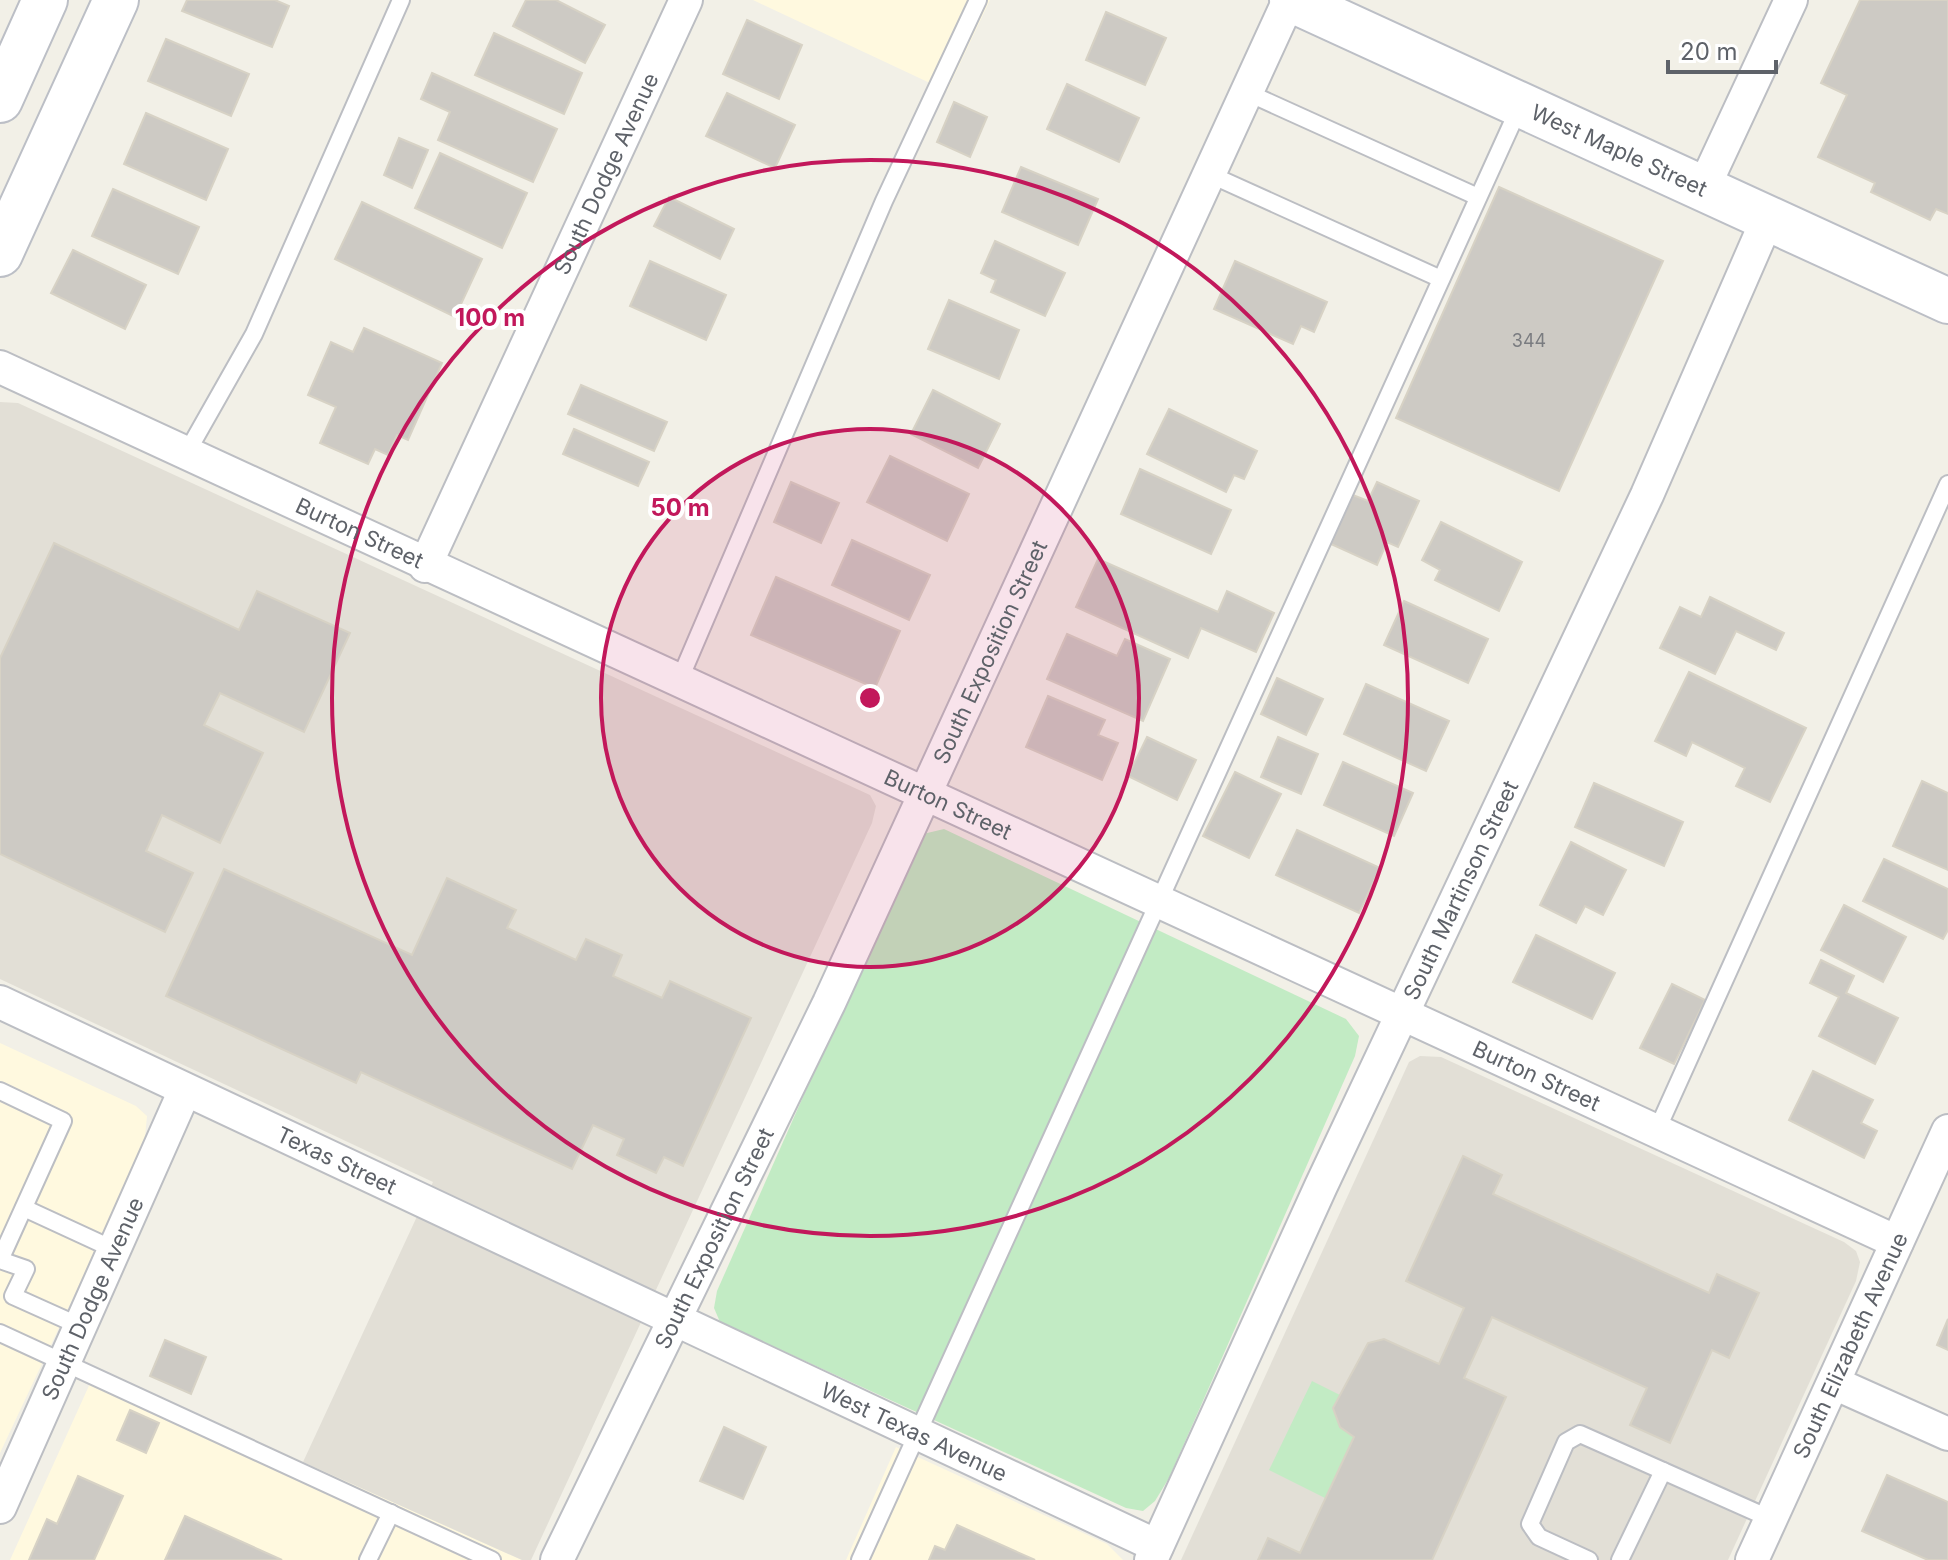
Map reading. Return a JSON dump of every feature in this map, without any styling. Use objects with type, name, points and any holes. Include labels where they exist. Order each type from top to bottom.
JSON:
[{"type":"street","points":[[0,100],[45,0]]},
{"type":"street","points":[[0,254],[116,0]]},
{"type":"street","name":"South Dodge Avenue","points":[[425,566],[686,0]]},
{"type":"street","name":"South Exposition Street","points":[[557,1560],[672,1319],[829,1003],[1290,0]]},
{"type":"street","name":"West Maple Street","points":[[1290,0],[1948,301]]},
{"type":"street","points":[[1702,191],[1791,0]]},
{"type":"street","name":"South Martinson Street","points":[[1154,1553],[1403,1012],[1647,495],[1767,220]]},
{"type":"street","name":"Burton Street","points":[[0,367],[425,566],[926,792],[1897,1242]]},
{"type":"street","name":"Texas Street","points":[[0,1002],[672,1319]]},
{"type":"street","name":"South Dodge Avenue","points":[[0,1507],[185,1090]]},
{"type":"street","name":"South Elizabeth Avenue","points":[[1752,1560],[1948,1131]]},
{"type":"street","name":"West Texas Avenue","points":[[672,1319],[917,1433],[1154,1553]]},
{"type":"street","points":[[1834,1383],[1948,1434]]},
{"type":"lane","points":[[186,454],[254,334],[401,0]]},
{"type":"lane","points":[[679,681],[884,201],[978,0]]},
{"type":"lane","points":[[1246,92],[1478,197]]},
{"type":"lane","points":[[860,1560],[1520,106]]},
{"type":"lane","points":[[1209,174],[1441,279]]},
{"type":"lane","points":[[1657,1130],[1948,484]]},
{"type":"lane","points":[[0,1091],[63,1121],[0,1260],[26,1269],[13,1296],[82,1327]]},
{"type":"lane","points":[[24,1208],[115,1250]]},
{"type":"lane","points":[[0,1333],[492,1560]]},
{"type":"lane","points":[[1589,1560],[1539,1537],[1530,1524],[1566,1442],[1580,1434],[1771,1519]]},
{"type":"lane","points":[[1620,1560],[1663,1471]]},
{"type":"lane","points":[[368,1560],[391,1513]]},
{"type":"shaded area","points":[[753,0],[990,0],[947,91]]},
{"type":"shaded area","points":[[0,402],[18,403],[870,795],[876,806],[872,823],[531,1560],[522,1560],[303,1462],[433,1182],[0,979]]},
{"type":"shaded area","points":[[0,1043],[136,1106],[147,1116],[144,1147],[0,1453]]},
{"type":"shaded area","points":[[1420,1056],[1441,1057],[1844,1242],[1856,1251],[1860,1262],[1856,1281],[1728,1560],[1181,1560],[1409,1062]]},
{"type":"shaded area","points":[[97,1368],[303,1462],[522,1560],[10,1560]]},
{"type":"shaded area","points":[[896,1447],[1107,1544],[1123,1560],[846,1560]]},
{"type":"green space","points":[[944,829],[1346,1019],[1359,1036],[1355,1056],[1169,1478],[1155,1501],[1143,1511],[1126,1508],[720,1322],[714,1308],[717,1291],[911,853],[923,834]]},
{"type":"green space","points":[[1312,1381],[1340,1395],[1340,1427],[1354,1437],[1325,1498],[1269,1470]]},
{"type":"building","points":[[187,0],[275,0],[289,6],[272,47],[182,11]]},
{"type":"building","points":[[526,0],[556,0],[605,25],[585,63],[513,26]]},
{"type":"building","points":[[1860,0],[1948,0],[1948,214],[1936,209],[1930,220],[1871,192],[1875,183],[1818,157],[1847,95],[1821,83]]},
{"type":"building","points":[[1106,12],[1166,38],[1145,85],[1086,60]]},
{"type":"building","points":[[747,20],[802,45],[779,99],[723,74]]},
{"type":"building","points":[[494,33],[582,73],[564,114],[475,75]]},
{"type":"building","points":[[166,39],[249,74],[231,116],[148,81]]},
{"type":"building","points":[[432,73],[557,129],[533,182],[438,140],[450,112],[421,99]]},
{"type":"building","points":[[1067,84],[1139,118],[1119,162],[1047,129]]},
{"type":"building","points":[[727,93],[795,125],[775,168],[706,136]]},
{"type":"building","points":[[954,102],[987,117],[970,157],[937,142]]},
{"type":"building","points":[[146,113],[228,149],[206,200],[124,164]]},
{"type":"building","points":[[399,138],[428,150],[412,188],[384,175]]},
{"type":"building","points":[[440,153],[527,193],[502,248],[415,208]]},
{"type":"building","points":[[1021,167],[1098,199],[1078,245],[1002,212]]},
{"type":"building","points":[[1499,187],[1663,261],[1559,491],[1396,418]]},
{"type":"building","points":[[113,189],[199,227],[178,274],[92,236]]},
{"type":"building","points":[[669,197],[734,229],[720,259],[654,226]]},
{"type":"building","points":[[362,202],[482,259],[455,317],[335,259]]},
{"type":"building","points":[[995,241],[1065,273],[1045,316],[991,292],[996,280],[981,273]]},
{"type":"building","points":[[73,250],[146,285],[125,329],[51,293]]},
{"type":"building","points":[[650,261],[726,295],[706,340],[630,306]]},
{"type":"building","points":[[1235,261],[1327,302],[1314,332],[1301,326],[1293,344],[1214,309]]},
{"type":"building","points":[[949,300],[1019,330],[999,379],[928,349]]},
{"type":"building","points":[[364,328],[442,363],[408,440],[397,435],[388,455],[375,449],[368,464],[320,443],[336,407],[308,395],[331,342],[353,352]]},
{"type":"building","points":[[581,385],[667,422],[654,451],[568,414]]},
{"type":"building","points":[[933,390],[1000,424],[978,468],[911,434]]},
{"type":"building","points":[[1169,409],[1257,451],[1244,479],[1234,475],[1226,492],[1147,454]]},
{"type":"building","points":[[574,429],[649,462],[638,486],[563,454]]},
{"type":"building","points":[[890,456],[969,494],[947,541],[867,502]]},
{"type":"building","points":[[1140,469],[1231,510],[1211,554],[1121,514]]},
{"type":"building","points":[[791,482],[839,503],[821,543],[774,522]]},
{"type":"building","points":[[1377,482],[1419,501],[1398,547],[1387,542],[1377,565],[1331,544],[1353,495],[1368,501]]},
{"type":"building","points":[[1441,522],[1522,562],[1499,611],[1435,580],[1440,570],[1422,560]]},
{"type":"building","points":[[852,540],[930,575],[909,620],[832,585]]},
{"type":"building","points":[[54,543],[239,630],[257,591],[350,633],[304,732],[220,693],[204,725],[263,753],[220,843],[162,815],[146,851],[193,873],[165,932],[0,854],[0,658]]},
{"type":"building","points":[[1098,559],[1218,612],[1227,591],[1274,613],[1256,652],[1201,628],[1188,658],[1076,607]]},
{"type":"building","points":[[776,577],[900,631],[875,688],[751,635]]},
{"type":"building","points":[[1710,597],[1784,633],[1776,650],[1736,631],[1715,674],[1660,648],[1680,607],[1701,617]]},
{"type":"building","points":[[1404,601],[1488,639],[1468,683],[1384,645]]},
{"type":"building","points":[[1067,634],[1117,656],[1125,639],[1170,659],[1143,721],[1047,679]]},
{"type":"building","points":[[1689,672],[1806,728],[1770,802],[1736,786],[1745,768],[1692,742],[1686,756],[1655,741]]},
{"type":"building","points":[[1277,678],[1323,699],[1306,735],[1261,714]]},
{"type":"building","points":[[1366,684],[1449,721],[1426,771],[1344,734]]},
{"type":"building","points":[[1048,696],[1105,720],[1098,735],[1118,743],[1102,780],[1026,747]]},
{"type":"building","points":[[1147,737],[1196,760],[1177,800],[1128,776]]},
{"type":"building","points":[[1278,737],[1318,754],[1301,794],[1261,777]]},
{"type":"building","points":[[1343,762],[1413,793],[1394,836],[1324,805]]},
{"type":"building","points":[[1235,772],[1281,794],[1249,858],[1203,836]]},
{"type":"building","points":[[1922,781],[1948,793],[1948,870],[1893,846]]},
{"type":"building","points":[[1594,783],[1683,822],[1664,866],[1575,827]]},
{"type":"building","points":[[1297,830],[1380,868],[1359,913],[1276,875]]},
{"type":"building","points":[[1571,842],[1626,870],[1603,915],[1585,906],[1576,923],[1540,905]]},
{"type":"building","points":[[1884,859],[1948,889],[1948,930],[1943,939],[1863,901]]},
{"type":"building","points":[[224,869],[412,955],[447,878],[516,910],[507,928],[576,960],[586,939],[622,955],[613,976],[662,998],[670,981],[751,1018],[683,1166],[664,1157],[656,1173],[617,1155],[624,1139],[593,1125],[572,1169],[361,1072],[356,1083],[166,996]]},
{"type":"building","points":[[1844,905],[1906,937],[1883,982],[1821,950]]},
{"type":"building","points":[[1536,935],[1615,973],[1592,1019],[1513,982]]},
{"type":"building","points":[[1821,960],[1854,976],[1846,993],[1898,1018],[1875,1064],[1819,1036],[1839,997],[1810,983]]},
{"type":"building","points":[[1672,984],[1705,1000],[1674,1064],[1640,1048]]},
{"type":"building","points":[[1813,1071],[1873,1100],[1861,1123],[1877,1131],[1864,1158],[1789,1120]]},
{"type":"building","points":[[1463,1156],[1502,1175],[1493,1194],[1709,1293],[1717,1274],[1759,1293],[1729,1358],[1712,1350],[1670,1443],[1630,1425],[1647,1388],[1492,1317],[1464,1378],[1506,1397],[1432,1560],[1258,1560],[1268,1538],[1300,1553],[1354,1437],[1340,1427],[1333,1408],[1368,1343],[1384,1339],[1439,1364],[1464,1308],[1406,1281]]},
{"type":"building","points":[[1948,1319],[1948,1350],[1937,1345]]},
{"type":"building","points":[[165,1340],[206,1357],[191,1394],[150,1376]]},
{"type":"building","points":[[130,1410],[159,1423],[146,1453],[117,1440]]},
{"type":"building","points":[[724,1427],[766,1447],[743,1499],[700,1481]]},
{"type":"building","points":[[1887,1475],[1948,1502],[1948,1560],[1928,1560],[1862,1531]]},
{"type":"building","points":[[78,1476],[123,1496],[94,1560],[29,1560],[47,1519],[57,1524]]},
{"type":"building","points":[[185,1516],[282,1560],[165,1560]]},
{"type":"building","points":[[957,1525],[1035,1560],[929,1560],[935,1546],[945,1550]]}]
